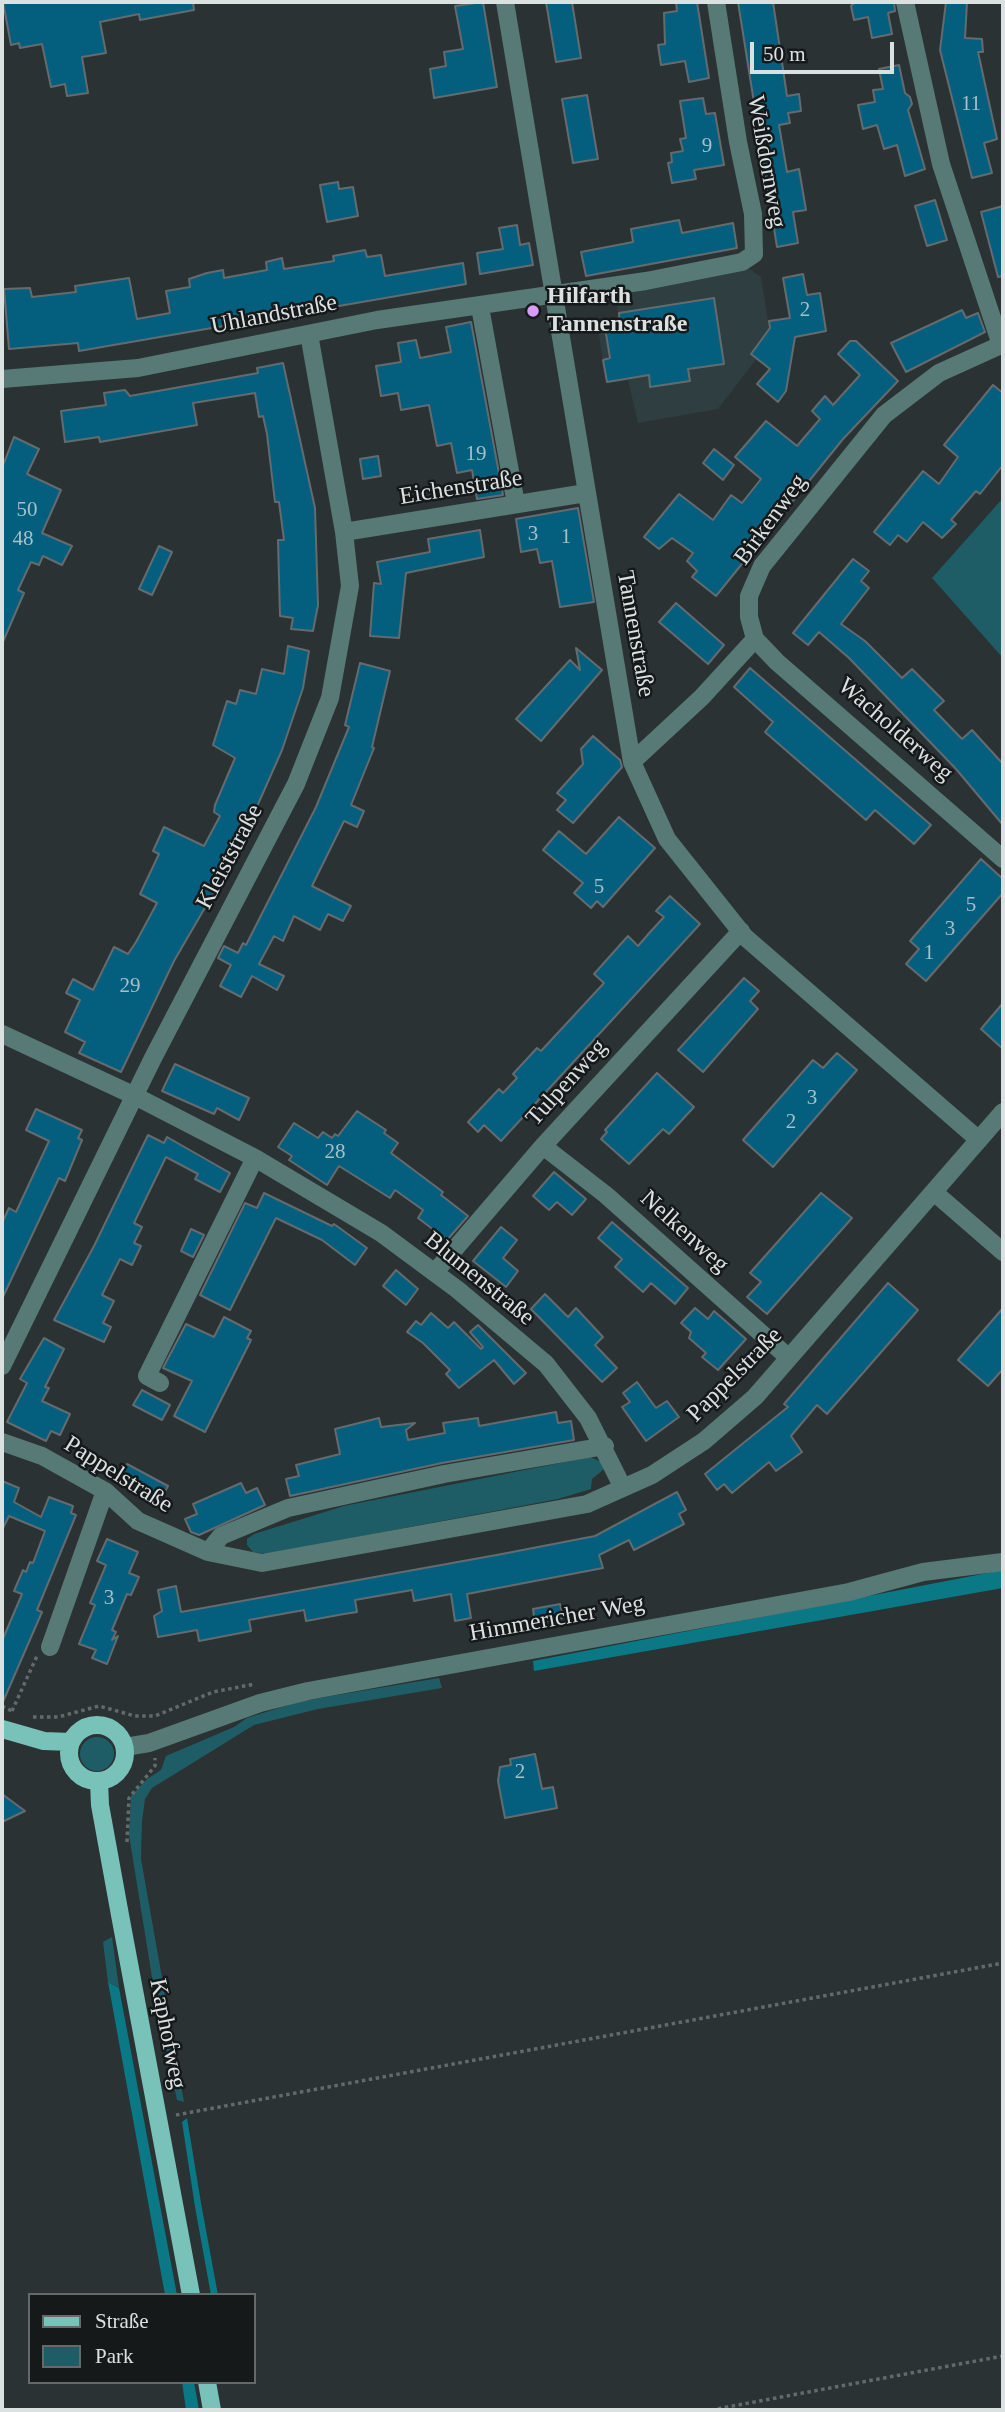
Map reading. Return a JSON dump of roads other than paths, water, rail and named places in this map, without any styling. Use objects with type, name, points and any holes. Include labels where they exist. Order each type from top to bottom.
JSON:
[{"type":"main road","points":[[94,1724],[114,1730],[125,1747],[125,1759],[120,1770],[111,1778],[89,1780],[74,1770],[70,1761],[71,1742],[84,1727],[94,1724]]},
{"type":"main road","points":[[2,1729],[44,1741],[71,1742]]},
{"type":"main road","name":"Kaphofweg","points":[[99,1781],[105,1832],[167,2117],[191,2293]]},
{"type":"main road","points":[[207,2384],[212,2410]]},
{"type":"street","name":"Tannenstraße","points":[[505,2],[632,762],[667,839],[741,931],[979,1140]]},
{"type":"street","name":"Weißdornweg","points":[[556,295],[743,262],[754,254],[753,214],[738,142],[716,2]]},
{"type":"street","points":[[905,2],[941,164],[1002,344]]},
{"type":"street","name":"Uhlandstraße","points":[[2,379],[138,368],[377,320],[556,295]]},
{"type":"street","points":[[480,307],[516,504]]},
{"type":"street","name":"Kleiststraße","points":[[2,1366],[135,1096],[296,784],[330,698],[350,586],[344,532],[309,334]]},
{"type":"street","name":"Birkenweg","points":[[755,639],[749,617],[749,596],[762,566],[884,415],[939,373],[1002,344]]},
{"type":"street","name":"Eichenstraße","points":[[344,532],[586,493]]},
{"type":"street","points":[[632,762],[702,697],[755,639]]},
{"type":"street","name":"Wacholderweg","points":[[755,639],[777,662],[1003,859]]},
{"type":"street","name":"Tulpenweg","points":[[435,1272],[543,1146],[741,931]]},
{"type":"street","name":"Blumenstraße","points":[[2,1034],[135,1096],[255,1158],[381,1233],[435,1272],[546,1364],[588,1418],[605,1446],[623,1488]]},
{"type":"street","name":"Pappelstraße","points":[[2,1442],[42,1456],[105,1491],[138,1521],[208,1552],[262,1563],[587,1504],[652,1475],[704,1441],[755,1397],[1003,1112]]},
{"type":"street","name":"Nelkenweg","points":[[543,1146],[606,1195],[789,1358]]},
{"type":"street","points":[[160,1383],[147,1376],[255,1158]]},
{"type":"street","points":[[935,1193],[1003,1252]]},
{"type":"street","points":[[208,1552],[221,1536],[288,1508],[432,1476],[605,1446]]},
{"type":"street","points":[[50,1647],[105,1491]]},
{"type":"street","name":"Himmericher Weg","points":[[125,1747],[149,1743],[260,1703],[308,1690],[849,1592],[923,1572],[1003,1562]]},
{"type":"place","name":"Hilfarth Tannenstraße","points":[[533,311]]}]
